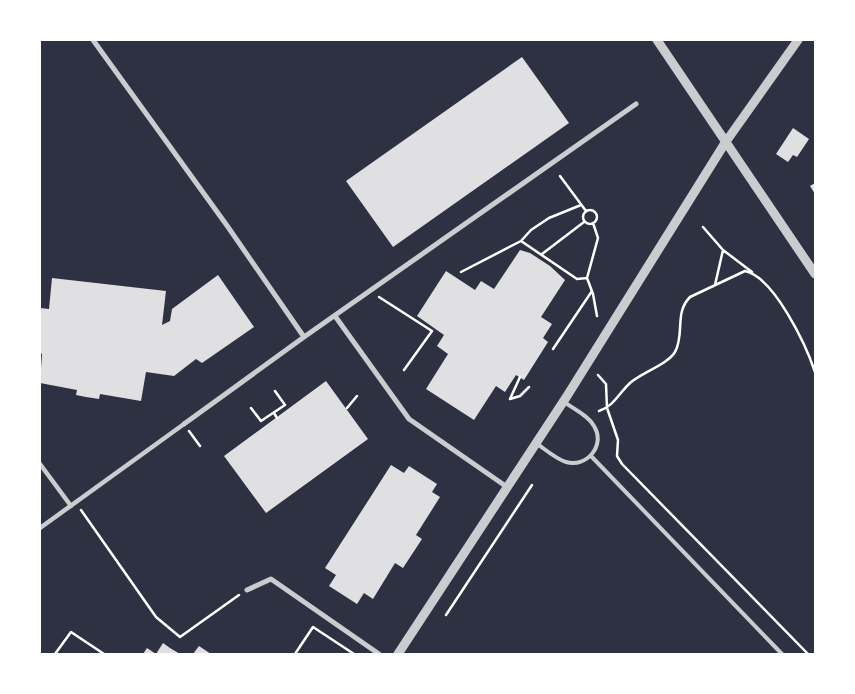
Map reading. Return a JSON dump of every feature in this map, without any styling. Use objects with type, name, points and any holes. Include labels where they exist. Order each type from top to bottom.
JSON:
[{"type":"street","points":[[93,40],[223,219],[304,337]]},
{"type":"street","points":[[657,40],[725,144],[815,274]]},
{"type":"street","points":[[398,654],[508,488],[725,144],[798,40]]},
{"type":"street","points":[[40,528],[304,337],[636,104]]},
{"type":"street","points":[[335,316],[409,419],[508,488]]},
{"type":"street","points":[[40,464],[70,506]]},
{"type":"street","points":[[247,590],[270,579],[379,654]]},
{"type":"lane","points":[[536,443],[565,462],[580,462],[591,456],[597,447],[597,431],[588,419],[563,402]]},
{"type":"lane","points":[[591,456],[782,654]]},
{"type":"path","points":[[560,176],[586,211]]},
{"type":"path","points":[[461,272],[521,241],[531,230],[549,218],[582,205]]},
{"type":"path","points":[[584,222],[582,217],[586,211],[593,210],[597,218],[593,223]]},
{"type":"path","points":[[542,255],[584,222],[593,223]]},
{"type":"path","points":[[593,223],[598,238],[586,278],[592,291],[597,316]]},
{"type":"path","points":[[703,227],[723,250],[753,273],[787,313],[795,325],[815,372]]},
{"type":"path","points":[[521,241],[577,279],[586,278]]},
{"type":"path","points":[[715,285],[723,250]]},
{"type":"path","points":[[599,411],[607,408],[629,383],[675,353],[678,344],[683,304],[690,297],[745,271],[753,273]]},
{"type":"path","points":[[370,291],[432,331],[404,370]]},
{"type":"path","points":[[553,349],[592,291]]},
{"type":"path","points":[[598,375],[606,384],[607,408],[618,440],[617,456],[622,464],[808,654]]},
{"type":"path","points":[[520,377],[510,399],[520,396],[529,387]]},
{"type":"path","points":[[251,408],[261,421],[274,413],[285,405],[275,392]]},
{"type":"path","points":[[347,408],[357,396]]},
{"type":"path","points":[[274,413],[277,418]]},
{"type":"path","points":[[184,424],[200,446]]},
{"type":"path","points":[[446,616],[532,485]]},
{"type":"path","points":[[75,502],[156,617],[180,637],[247,590]]},
{"type":"path","points":[[295,654],[313,627],[354,654]]},
{"type":"path","points":[[55,654],[71,632],[104,654]]},
{"type":"building","points":[[522,57],[569,123],[393,247],[346,181]]},
{"type":"building","points":[[793,128],[809,139],[797,157],[793,155],[788,162],[776,154]]},
{"type":"building","points":[[815,183],[815,194],[810,186]]},
{"type":"building","points":[[520,250],[530,253],[550,266],[565,280],[541,317],[552,324],[543,338],[548,342],[524,380],[516,375],[505,392],[496,386],[474,420],[426,389],[448,354],[437,346],[444,335],[417,316],[446,271],[475,290],[481,281],[494,289]]},
{"type":"building","points":[[218,275],[254,327],[202,363],[196,359],[174,376],[146,372],[141,401],[100,394],[99,399],[86,397],[76,395],[77,390],[40,383],[42,354],[40,353],[40,308],[49,309],[52,278],[166,291],[162,325],[170,321],[172,309]]},
{"type":"building","points":[[326,381],[368,439],[266,513],[224,456]]},
{"type":"building","points":[[391,465],[404,473],[409,466],[437,484],[432,492],[440,497],[416,535],[422,539],[403,568],[395,563],[373,599],[364,593],[357,604],[329,586],[336,575],[325,568]]},
{"type":"building","points":[[163,643],[170,648],[180,654],[156,654]]},
{"type":"building","points":[[199,646],[211,654],[193,654]]},
{"type":"building","points":[[147,648],[156,654],[143,654]]}]
